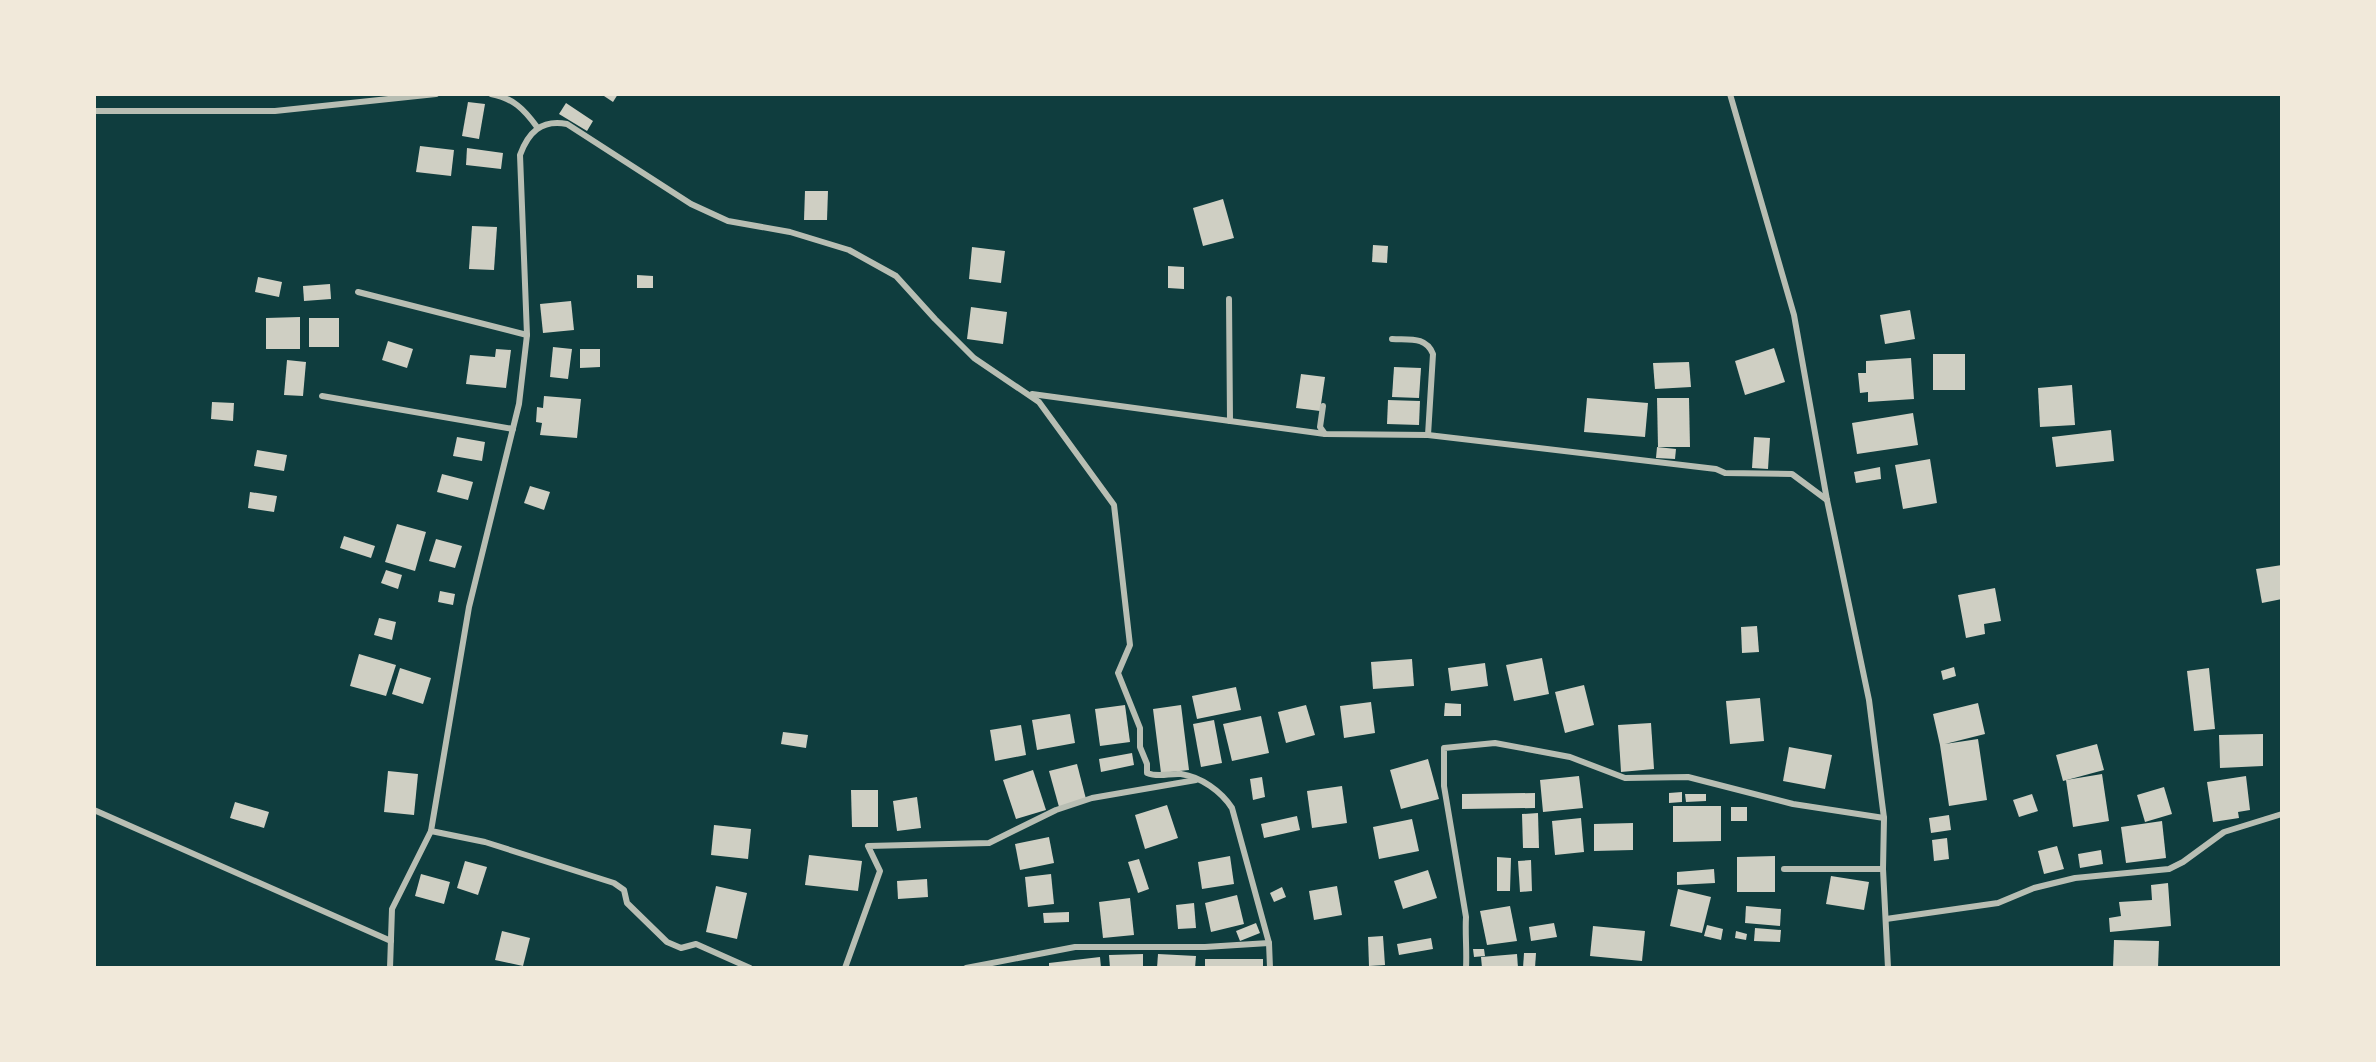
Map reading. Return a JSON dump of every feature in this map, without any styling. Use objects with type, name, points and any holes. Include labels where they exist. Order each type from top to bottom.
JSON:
[{"type":"street","points":[[94,111],[275,111],[436,94]]},
{"type":"street","points":[[491,94],[505,97],[525,109],[537,127]]},
{"type":"street","points":[[1730,94],[1794,315],[1827,500],[1869,700],[1884,818],[1883,868],[1888,968]]},
{"type":"street","points":[[390,968],[392,909],[431,831],[469,607],[519,404],[527,335],[520,156],[526,140],[537,127],[555,122],[567,124],[691,204],[728,221],[790,232],[849,250],[896,276],[974,358],[1031,394],[1039,402],[1114,505],[1130,645],[1118,673],[1140,728],[1140,747],[1147,764],[1147,773],[1156,776],[1181,774],[1211,786],[1224,795],[1232,808],[1269,943],[1270,968]]},
{"type":"street","points":[[358,292],[527,335]]},
{"type":"street","points":[[1229,299],[1230,421]]},
{"type":"street","points":[[1392,339],[1422,340],[1430,346],[1433,354],[1428,435]]},
{"type":"street","points":[[1031,394],[1325,434],[1428,435],[1716,469],[1725,473],[1792,474],[1827,500]]},
{"type":"street","points":[[322,396],[513,429]]},
{"type":"street","points":[[1323,406],[1320,427],[1325,434]]},
{"type":"street","points":[[1466,968],[1466,917],[1443,786],[1444,748],[1495,743],[1570,757],[1625,778],[1688,777],[1793,804],[1884,818]]},
{"type":"street","points":[[845,968],[880,871],[868,846],[989,843],[1056,810],[1092,798],[1196,780]]},
{"type":"street","points":[[94,810],[391,941]]},
{"type":"street","points":[[1886,919],[1998,903],[2034,888],[2075,878],[2169,869],[2183,862],[2224,832],[2282,814]]},
{"type":"street","points":[[431,831],[485,842],[614,883],[624,890],[627,903],[667,942],[681,948],[696,944],[750,968]]},
{"type":"street","points":[[1784,869],[1883,868]]},
{"type":"street","points":[[966,968],[1075,947],[1205,947],[1269,943]]},
{"type":"building","points":[[601,94],[618,94],[613,102]]},
{"type":"building","points":[[468,102],[485,104],[479,139],[462,136]]},
{"type":"building","points":[[566,103],[593,121],[587,131],[559,114]]},
{"type":"building","points":[[420,146],[454,150],[451,176],[416,172]]},
{"type":"building","points":[[467,148],[503,153],[501,169],[466,165]]},
{"type":"building","points":[[805,191],[828,191],[827,220],[804,220]]},
{"type":"building","points":[[1223,199],[1234,238],[1203,246],[1193,208]]},
{"type":"building","points":[[472,226],[497,227],[494,270],[469,269]]},
{"type":"building","points":[[1373,245],[1388,246],[1387,263],[1372,262]]},
{"type":"building","points":[[972,247],[1005,251],[1001,283],[969,279]]},
{"type":"building","points":[[1168,266],[1184,267],[1184,289],[1168,288]]},
{"type":"building","points":[[637,275],[653,276],[653,288],[637,288]]},
{"type":"building","points":[[258,277],[282,282],[279,297],[255,292]]},
{"type":"building","points":[[330,284],[331,299],[304,301],[303,286]]},
{"type":"building","points":[[571,301],[574,330],[543,333],[540,304]]},
{"type":"building","points":[[971,307],[1007,312],[1003,344],[967,339]]},
{"type":"building","points":[[1910,310],[1915,339],[1885,344],[1880,315]]},
{"type":"building","points":[[300,317],[300,349],[266,349],[266,318]]},
{"type":"building","points":[[309,318],[339,318],[339,347],[309,347]]},
{"type":"building","points":[[388,341],[413,349],[407,368],[382,360]]},
{"type":"building","points":[[553,347],[572,349],[568,379],[550,377]]},
{"type":"building","points":[[1774,348],[1785,382],[1745,395],[1735,361]]},
{"type":"building","points":[[496,349],[511,350],[506,388],[466,384],[470,355],[495,357]]},
{"type":"building","points":[[580,349],[600,349],[600,367],[580,368]]},
{"type":"building","points":[[1933,354],[1965,354],[1965,390],[1933,390]]},
{"type":"building","points":[[1911,358],[1914,399],[1868,402],[1868,392],[1860,393],[1858,373],[1866,373],[1866,361]]},
{"type":"building","points":[[287,360],[306,362],[303,396],[284,395]]},
{"type":"building","points":[[1689,362],[1691,387],[1655,389],[1653,363]]},
{"type":"building","points":[[1394,367],[1421,368],[1419,398],[1392,397]]},
{"type":"building","points":[[1301,374],[1325,377],[1320,411],[1296,408]]},
{"type":"building","points":[[2072,385],[2075,425],[2040,427],[2038,388]]},
{"type":"building","points":[[544,396],[581,399],[577,438],[540,435],[542,423],[536,422],[537,407],[543,408]]},
{"type":"building","points":[[1587,398],[1648,403],[1645,437],[1584,432]]},
{"type":"building","points":[[1657,398],[1689,398],[1690,447],[1658,447]]},
{"type":"building","points":[[1388,400],[1420,401],[1419,425],[1387,424]]},
{"type":"building","points":[[212,402],[234,403],[233,421],[211,419]]},
{"type":"building","points":[[1913,413],[1918,445],[1857,454],[1852,423]]},
{"type":"building","points":[[2111,430],[2114,461],[2056,467],[2052,437]]},
{"type":"building","points":[[457,437],[485,442],[482,461],[453,456]]},
{"type":"building","points":[[1754,437],[1770,438],[1768,469],[1752,468]]},
{"type":"building","points":[[1657,447],[1676,449],[1675,459],[1656,458]]},
{"type":"building","points":[[257,450],[287,455],[284,471],[254,466]]},
{"type":"building","points":[[1930,459],[1937,503],[1903,509],[1895,465]]},
{"type":"building","points":[[1880,467],[1881,479],[1856,483],[1854,472]]},
{"type":"building","points":[[442,474],[473,482],[468,500],[437,492]]},
{"type":"building","points":[[530,486],[550,492],[544,510],[524,503]]},
{"type":"building","points":[[250,492],[277,496],[274,512],[248,508]]},
{"type":"building","points":[[397,524],[426,532],[415,571],[385,562]]},
{"type":"building","points":[[344,536],[375,546],[371,558],[340,548]]},
{"type":"building","points":[[436,539],[462,546],[455,568],[429,561]]},
{"type":"building","points":[[2282,565],[2282,599],[2262,603],[2256,569]]},
{"type":"building","points":[[386,570],[402,575],[398,589],[381,583]]},
{"type":"building","points":[[1995,588],[2001,621],[1984,624],[1985,634],[1966,638],[1958,595]]},
{"type":"building","points":[[440,591],[455,594],[453,605],[438,602]]},
{"type":"building","points":[[379,618],[396,622],[392,640],[374,635]]},
{"type":"building","points":[[1757,626],[1759,652],[1742,653],[1741,627]]},
{"type":"building","points":[[359,654],[396,665],[386,696],[350,686]]},
{"type":"building","points":[[1542,658],[1549,694],[1514,701],[1506,665]]},
{"type":"building","points":[[1412,659],[1414,686],[1373,689],[1371,662]]},
{"type":"building","points":[[1485,663],[1488,686],[1451,691],[1448,668]]},
{"type":"building","points":[[1954,667],[1956,676],[1943,680],[1941,671]]},
{"type":"building","points":[[400,668],[431,678],[423,704],[392,694]]},
{"type":"building","points":[[2209,668],[2215,729],[2194,731],[2187,671]]},
{"type":"building","points":[[1584,685],[1594,725],[1565,733],[1555,692]]},
{"type":"building","points":[[1236,687],[1241,710],[1197,719],[1192,696]]},
{"type":"building","points":[[1760,698],[1764,741],[1730,744],[1726,701]]},
{"type":"building","points":[[1371,702],[1375,733],[1344,738],[1340,706]]},
{"type":"building","points":[[1445,703],[1461,704],[1461,716],[1444,716]]},
{"type":"building","points":[[1978,703],[1985,734],[1945,744],[1978,739],[1987,800],[1949,806],[1933,714]]},
{"type":"building","points":[[1125,705],[1130,742],[1100,746],[1095,709]]},
{"type":"building","points":[[1181,705],[1189,770],[1161,773],[1153,709]]},
{"type":"building","points":[[1306,705],[1315,735],[1286,743],[1278,712]]},
{"type":"building","points":[[1070,714],[1075,743],[1037,750],[1032,720]]},
{"type":"building","points":[[1261,716],[1269,753],[1232,761],[1223,724]]},
{"type":"building","points":[[1214,720],[1222,763],[1201,767],[1193,724]]},
{"type":"building","points":[[1651,723],[1654,769],[1621,772],[1618,725]]},
{"type":"building","points":[[1021,725],[1026,755],[995,761],[990,730]]},
{"type":"building","points":[[783,732],[808,735],[806,748],[781,744]]},
{"type":"building","points":[[2263,734],[2263,766],[2220,768],[2219,735]]},
{"type":"building","points":[[2097,744],[2104,770],[2063,781],[2056,755]]},
{"type":"building","points":[[1789,747],[1832,755],[1825,789],[1783,781]]},
{"type":"building","points":[[1132,753],[1134,765],[1101,772],[1099,759]]},
{"type":"building","points":[[1428,759],[1439,799],[1401,809],[1390,770]]},
{"type":"building","points":[[1077,764],[1086,799],[1059,807],[1049,771]]},
{"type":"building","points":[[1033,770],[1046,810],[1016,819],[1003,780]]},
{"type":"building","points":[[388,771],[418,774],[414,815],[384,812]]},
{"type":"building","points":[[2102,774],[2109,821],[2073,827],[2066,780]]},
{"type":"building","points":[[1579,776],[1583,808],[1543,812],[1540,780]]},
{"type":"building","points":[[2246,776],[2250,810],[2238,812],[2239,818],[2213,822],[2207,782]]},
{"type":"building","points":[[1262,777],[1265,797],[1253,800],[1250,779]]},
{"type":"building","points":[[1342,786],[1347,823],[1312,828],[1307,791]]},
{"type":"building","points":[[2164,787],[2172,814],[2145,822],[2137,795]]},
{"type":"building","points":[[851,790],[878,790],[878,827],[852,827]]},
{"type":"building","points":[[1682,792],[1682,802],[1669,803],[1669,793]]},
{"type":"building","points":[[1535,793],[1535,808],[1462,809],[1462,794]]},
{"type":"building","points":[[1685,794],[1706,794],[1706,801],[1686,802]]},
{"type":"building","points":[[2032,794],[2038,811],[2019,817],[2013,800]]},
{"type":"building","points":[[917,797],[921,828],[897,831],[893,801]]},
{"type":"building","points":[[235,802],[269,812],[264,828],[230,818]]},
{"type":"building","points":[[1167,805],[1178,838],[1145,849],[1135,815]]},
{"type":"building","points":[[1673,806],[1721,806],[1721,841],[1673,842]]},
{"type":"building","points":[[1731,807],[1747,807],[1747,821],[1731,821]]},
{"type":"building","points":[[1538,813],[1539,848],[1523,848],[1522,814]]},
{"type":"building","points":[[1949,815],[1951,830],[1931,833],[1929,818]]},
{"type":"building","points":[[1297,816],[1300,830],[1264,838],[1261,824]]},
{"type":"building","points":[[1581,818],[1584,852],[1555,855],[1552,821]]},
{"type":"building","points":[[1412,819],[1419,851],[1379,859],[1373,827]]},
{"type":"building","points":[[2162,821],[2166,858],[2126,863],[2121,827]]},
{"type":"building","points":[[1633,823],[1633,850],[1594,851],[1594,824]]},
{"type":"building","points":[[714,825],[751,829],[748,859],[711,855]]},
{"type":"building","points":[[1049,837],[1054,863],[1020,870],[1015,844]]},
{"type":"building","points":[[1947,838],[1949,859],[1934,861],[1932,840]]},
{"type":"building","points":[[2057,846],[2064,869],[2044,874],[2038,851]]},
{"type":"building","points":[[2101,850],[2103,864],[2080,868],[2078,854]]},
{"type":"building","points":[[809,855],[862,861],[858,891],[805,885]]},
{"type":"building","points":[[1230,856],[1234,884],[1202,889],[1198,862]]},
{"type":"building","points":[[1775,856],[1775,892],[1737,892],[1737,857]]},
{"type":"building","points":[[1497,857],[1511,858],[1510,891],[1497,891]]},
{"type":"building","points":[[1139,859],[1149,889],[1138,893],[1128,862]]},
{"type":"building","points":[[1531,860],[1532,891],[1520,892],[1518,861]]},
{"type":"building","points":[[465,861],[487,867],[478,895],[457,888]]},
{"type":"building","points":[[1714,869],[1715,883],[1677,885],[1677,872]]},
{"type":"building","points":[[1428,870],[1437,898],[1403,909],[1394,881]]},
{"type":"building","points":[[421,874],[450,882],[444,904],[415,896]]},
{"type":"building","points":[[1051,874],[1054,904],[1028,907],[1025,877]]},
{"type":"building","points":[[1831,876],[1869,882],[1864,910],[1826,904]]},
{"type":"building","points":[[927,879],[928,897],[898,899],[897,881]]},
{"type":"building","points":[[2168,883],[2171,926],[2110,932],[2109,918],[2121,916],[2119,902],[2152,900],[2151,885]]},
{"type":"building","points":[[716,886],[747,893],[737,939],[706,932]]},
{"type":"building","points":[[1337,886],[1342,915],[1314,920],[1309,891]]},
{"type":"building","points":[[1282,887],[1286,897],[1274,902],[1270,893]]},
{"type":"building","points":[[1678,889],[1711,897],[1702,933],[1670,926]]},
{"type":"building","points":[[1237,895],[1244,924],[1211,932],[1205,903]]},
{"type":"building","points":[[1130,898],[1134,935],[1103,938],[1099,902]]},
{"type":"building","points":[[1194,903],[1196,928],[1178,929],[1176,905]]},
{"type":"building","points":[[1510,906],[1517,941],[1487,945],[1480,911]]},
{"type":"building","points":[[1746,906],[1781,909],[1780,926],[1745,923]]},
{"type":"building","points":[[1069,912],[1069,922],[1044,923],[1043,913]]},
{"type":"building","points":[[1256,923],[1260,933],[1240,941],[1236,931]]},
{"type":"building","points":[[1554,923],[1557,937],[1531,941],[1529,927]]},
{"type":"building","points":[[1707,925],[1723,929],[1721,940],[1704,936]]},
{"type":"building","points":[[1593,926],[1645,931],[1642,961],[1590,956]]},
{"type":"building","points":[[1755,928],[1781,930],[1780,942],[1754,941]]},
{"type":"building","points":[[502,931],[530,938],[523,966],[495,960]]},
{"type":"building","points":[[1736,931],[1747,934],[1746,940],[1735,938]]},
{"type":"building","points":[[1383,936],[1385,965],[1369,966],[1368,937]]},
{"type":"building","points":[[1431,938],[1433,949],[1399,955],[1397,944]]},
{"type":"building","points":[[2114,940],[2159,941],[2158,968],[2113,968]]},
{"type":"building","points":[[1473,949],[1484,949],[1485,956],[1474,957]]},
{"type":"building","points":[[1524,953],[1536,953],[1535,968],[1523,968]]},
{"type":"building","points":[[1143,954],[1143,968],[1110,968],[1109,955]]},
{"type":"building","points":[[1158,954],[1196,956],[1195,968],[1157,968]]},
{"type":"building","points":[[1517,954],[1518,968],[1482,968],[1481,957]]},
{"type":"building","points":[[1100,957],[1101,968],[1049,968],[1049,963]]},
{"type":"building","points":[[1205,959],[1263,959],[1263,968],[1205,968]]}]
